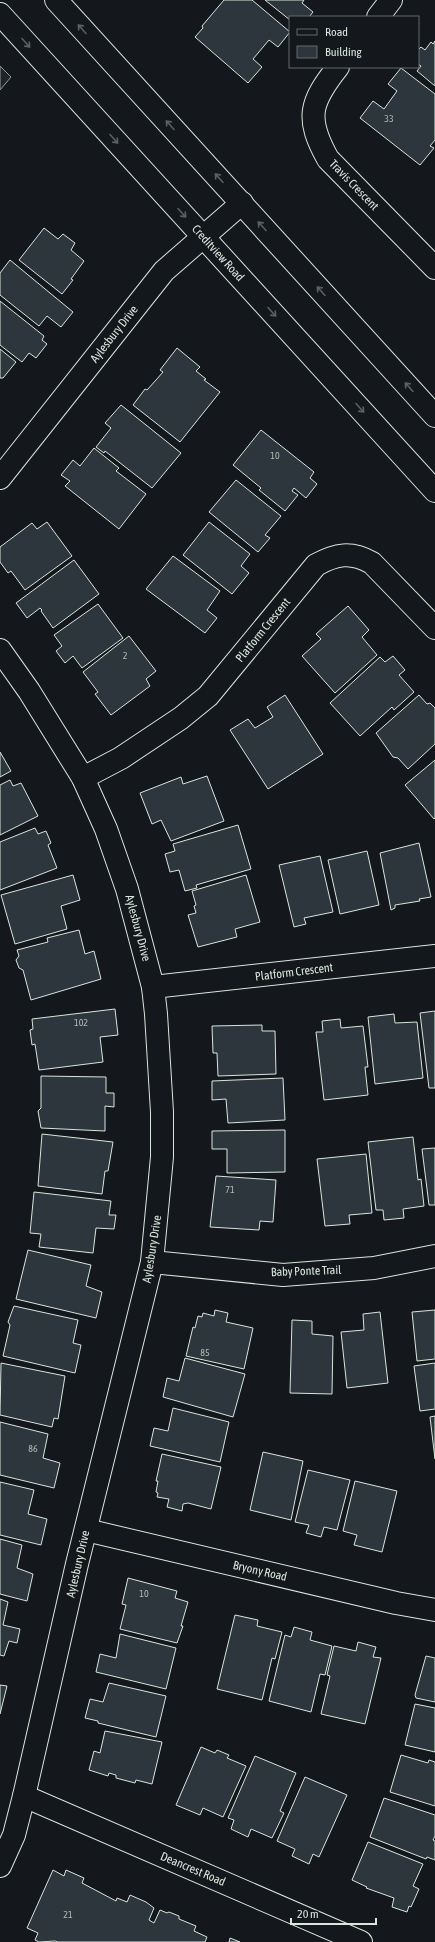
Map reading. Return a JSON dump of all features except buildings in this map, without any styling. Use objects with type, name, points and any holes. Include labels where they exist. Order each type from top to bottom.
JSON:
[{"type":"street","points":[[56,0],[435,416]]},
{"type":"street","points":[[379,16],[391,0]]},
{"type":"street","name":"Creditview Road","points":[[0,14],[435,491]]},
{"type":"street","name":"Travis Crescent","points":[[337,68],[316,98],[313,117],[316,138],[328,159],[435,268]]},
{"type":"street","name":"Aylesbury Drive","points":[[0,478],[164,271],[242,203]]},
{"type":"street","name":"Platform Crescent","points":[[83,778],[121,758],[181,718],[208,696],[316,565],[332,557],[351,555],[372,563],[435,628]]},
{"type":"street","name":"Aylesbury Drive","points":[[0,650],[29,691],[83,778],[106,829],[127,889],[153,988],[161,1081],[162,1156],[152,1262],[86,1530],[24,1796],[14,1835],[0,1866]]},
{"type":"street","name":"Platform Crescent","points":[[153,988],[435,956]]},
{"type":"street","name":"Baby Ponte Trail","points":[[152,1262],[283,1275],[374,1268],[435,1256]]},
{"type":"street","name":"Bryony Road","points":[[86,1530],[408,1606],[435,1610]]},
{"type":"street","name":"Deancrest Road","points":[[24,1796],[361,1942]]},
{"type":"shaded area","points":[[0,66],[11,77],[0,90]]}]
